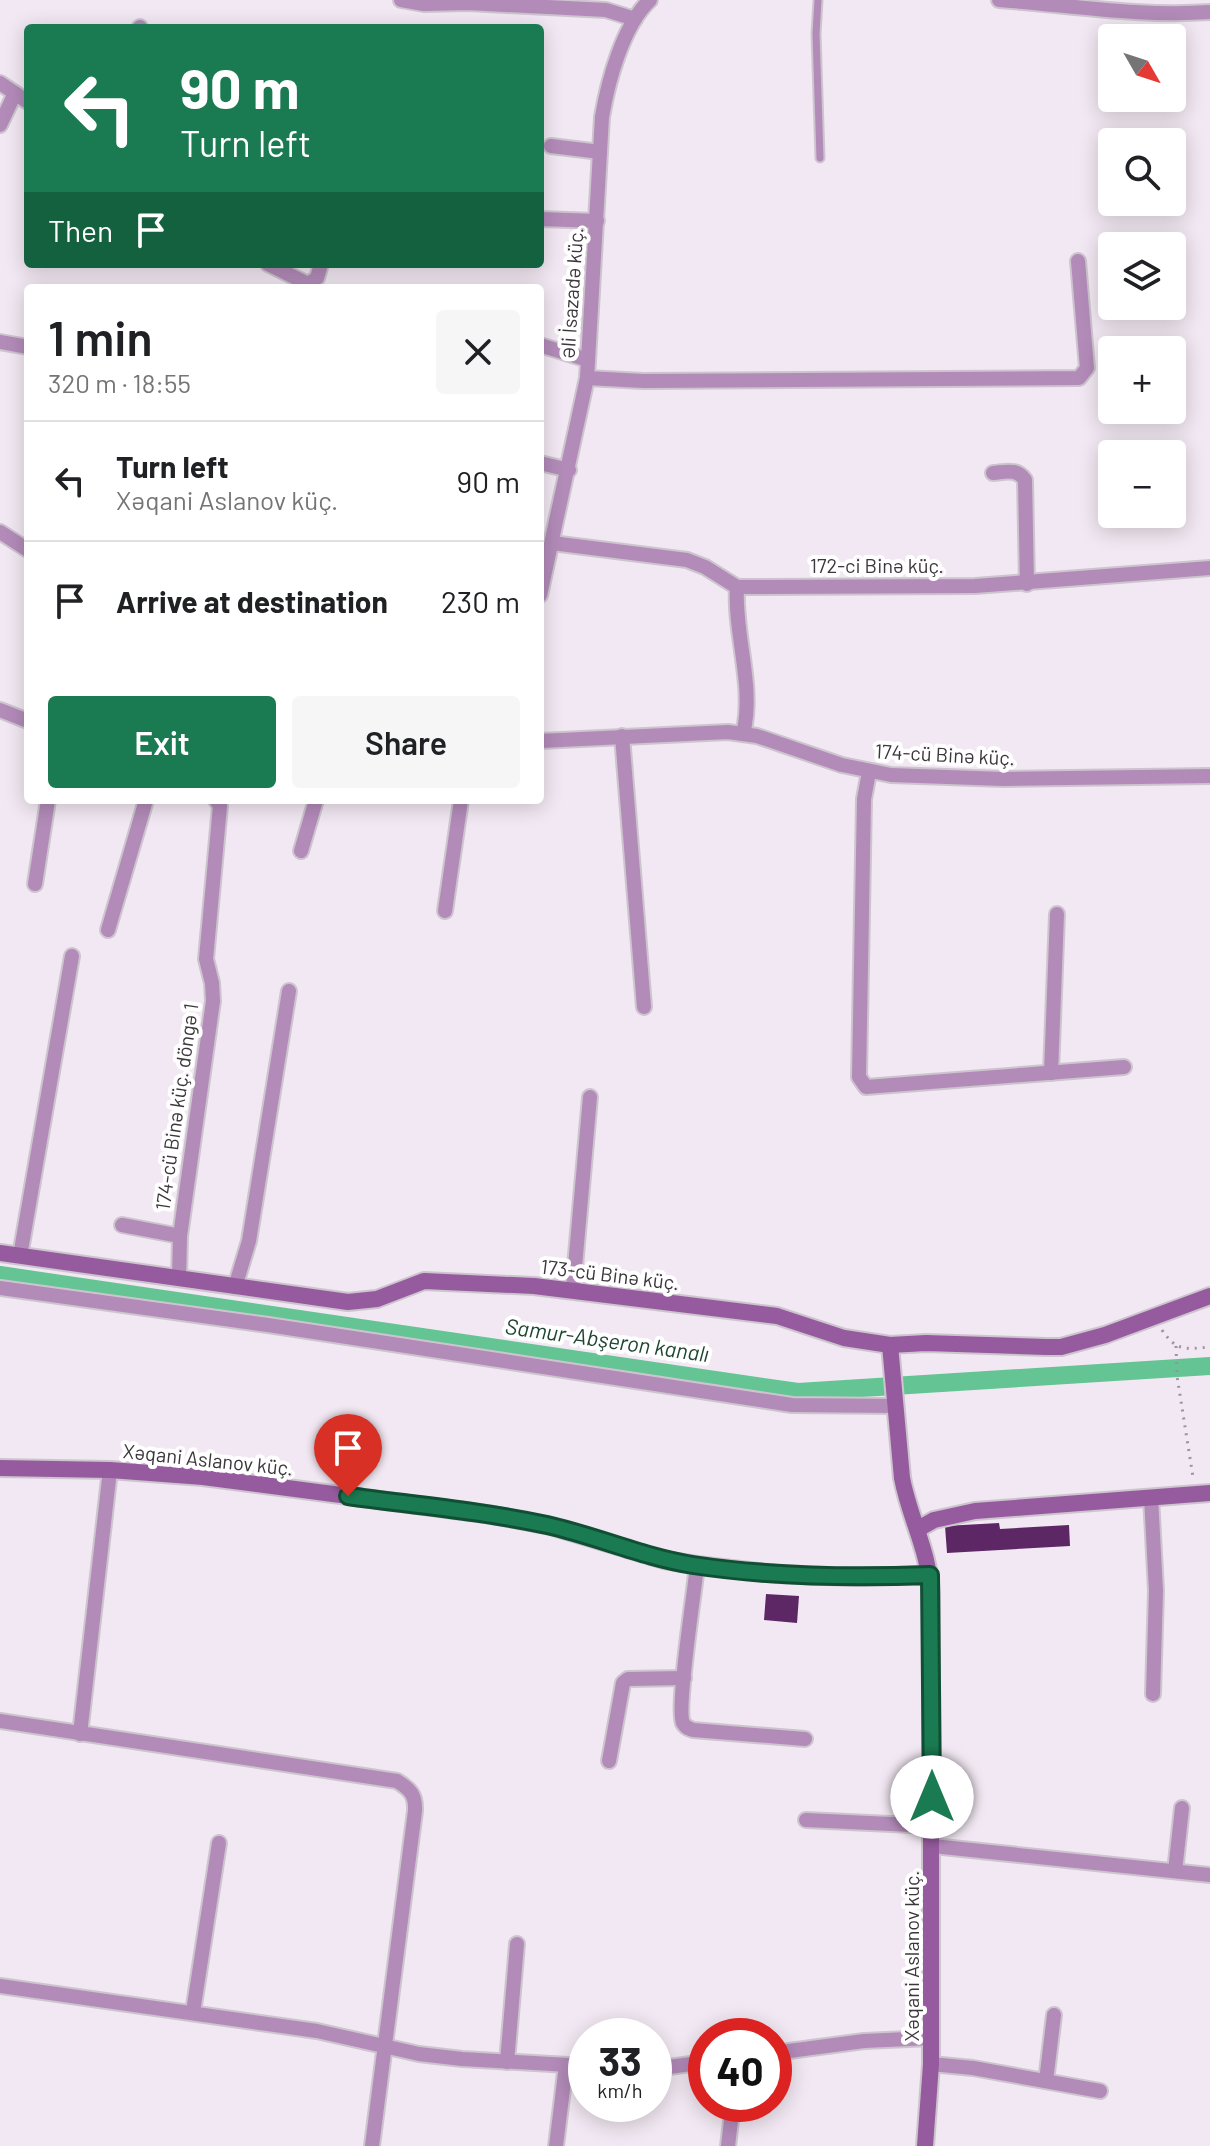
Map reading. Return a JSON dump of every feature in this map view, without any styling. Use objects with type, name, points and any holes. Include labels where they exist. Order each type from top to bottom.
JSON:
[{"type":"street","points":[[401,0],[424,4],[468,1],[606,10],[635,19]]},
{"type":"street","name":"Əli İsazadə küç.","points":[[544,578],[587,378],[606,94],[635,19],[650,0]]},
{"type":"street","points":[[999,0],[1100,10],[1210,12]]},
{"type":"street","points":[[0,83],[22,97],[0,125]]},
{"type":"street","points":[[551,146],[600,152]]},
{"type":"street","points":[[544,219],[597,221]]},
{"type":"street","points":[[587,378],[643,381],[1079,378],[1087,368],[1078,261]]},
{"type":"street","points":[[276,268],[308,284],[317,278],[320,268]]},
{"type":"street","points":[[0,342],[24,346]]},
{"type":"street","points":[[544,346],[588,360]]},
{"type":"street","points":[[544,464],[569,470]]},
{"type":"street","points":[[993,473],[1014,471],[1021,473],[1025,480],[1027,584]]},
{"type":"street","points":[[0,532],[24,547]]},
{"type":"street","points":[[552,543],[687,560],[737,587],[736,611],[747,705],[743,734]]},
{"type":"street","name":"172-ci Binə küç.","points":[[737,587],[1027,584],[1210,568]]},
{"type":"street","points":[[0,710],[24,719]]},
{"type":"street","name":"174-cü Binə küç.","points":[[544,741],[743,734],[869,772],[924,778],[1210,776]]},
{"type":"street","points":[[622,736],[644,1007]]},
{"type":"street","points":[[869,772],[864,799],[859,1077],[866,1087],[1124,1067]]},
{"type":"street","points":[[35,884],[47,804]]},
{"type":"street","points":[[108,930],[145,804]]},
{"type":"street","name":"174-cü Binə küç. döngə 1","points":[[179,1279],[180,1236],[213,1001],[206,959],[219,804]]},
{"type":"street","points":[[301,851],[315,804]]},
{"type":"street","points":[[445,911],[460,804]]},
{"type":"street","points":[[1051,1073],[1057,914]]},
{"type":"street","points":[[20,1256],[72,956]]},
{"type":"street","points":[[235,1287],[249,1241],[289,991]]},
{"type":"street","points":[[573,1289],[590,1097]]},
{"type":"street","points":[[122,1225],[180,1236]]},
{"type":"street","name":"173-cü Binə küç.","points":[[0,1253],[362,1302],[424,1281],[573,1289],[777,1316],[844,1338],[890,1345],[926,1343],[1061,1347],[1105,1335],[1210,1296]]},
{"type":"street","points":[[0,1288],[268,1325],[792,1405],[895,1406]]},
{"type":"street","name":"Xəqani Aslanov küç.","points":[[890,1345],[902,1478],[930,1575],[933,1846],[931,2064],[925,2146]]},
{"type":"street","name":"Xəqani Aslanov küç.","points":[[0,1468],[110,1470],[203,1477],[493,1515],[550,1526],[664,1560],[697,1565],[807,1576],[930,1575]]},
{"type":"street","points":[[80,1734],[110,1470]]},
{"type":"street","points":[[918,1529],[934,1520],[975,1511],[1203,1493]]},
{"type":"street","points":[[1151,1497],[1156,1591],[1153,1694]]},
{"type":"street","points":[[697,1565],[682,1721],[693,1730],[805,1739]]},
{"type":"street","points":[[609,1761],[623,1683],[628,1679],[684,1678]]},
{"type":"street","points":[[0,1721],[397,1781],[410,1790],[415,1800],[415,1811],[372,2146]]},
{"type":"street","points":[[1175,1871],[1182,1808]]},
{"type":"street","points":[[806,1820],[933,1826]]},
{"type":"street","points":[[193,2012],[219,1843]]},
{"type":"street","points":[[933,1846],[1210,1875]]},
{"type":"street","points":[[507,2062],[517,1944]]},
{"type":"street","points":[[0,1986],[317,2031],[385,2048],[462,2059],[566,2065],[556,2146]]},
{"type":"street","points":[[1046,2081],[1054,2015]]},
{"type":"street","points":[[792,2051],[864,2041],[931,2038]]},
{"type":"street","points":[[931,2064],[973,2068],[1100,2091]]},
{"type":"street","points":[[728,2146],[731,2122]]},
{"type":"lane","points":[[818,0],[816,34],[820,158]]},
{"type":"path","points":[[1154,1318],[1176,1346],[1184,1349],[1210,1347]]},
{"type":"path","points":[[1176,1346],[1177,1376],[1203,1493]]},
{"type":"building","points":[[999,1523],[1000,1529],[1069,1525],[1070,1546],[947,1553],[945,1526]]},
{"type":"building","points":[[766,1594],[799,1596],[797,1623],[764,1620]]},
{"type":"waterway","name":"Samur-Abşeron kanalı","points":[[0,1275],[798,1392],[1210,1366]]},
{"type":"route","points":[[348,1496],[493,1515],[550,1526],[664,1560],[697,1565],[777,1574],[852,1577],[930,1575],[932,1797]]}]
